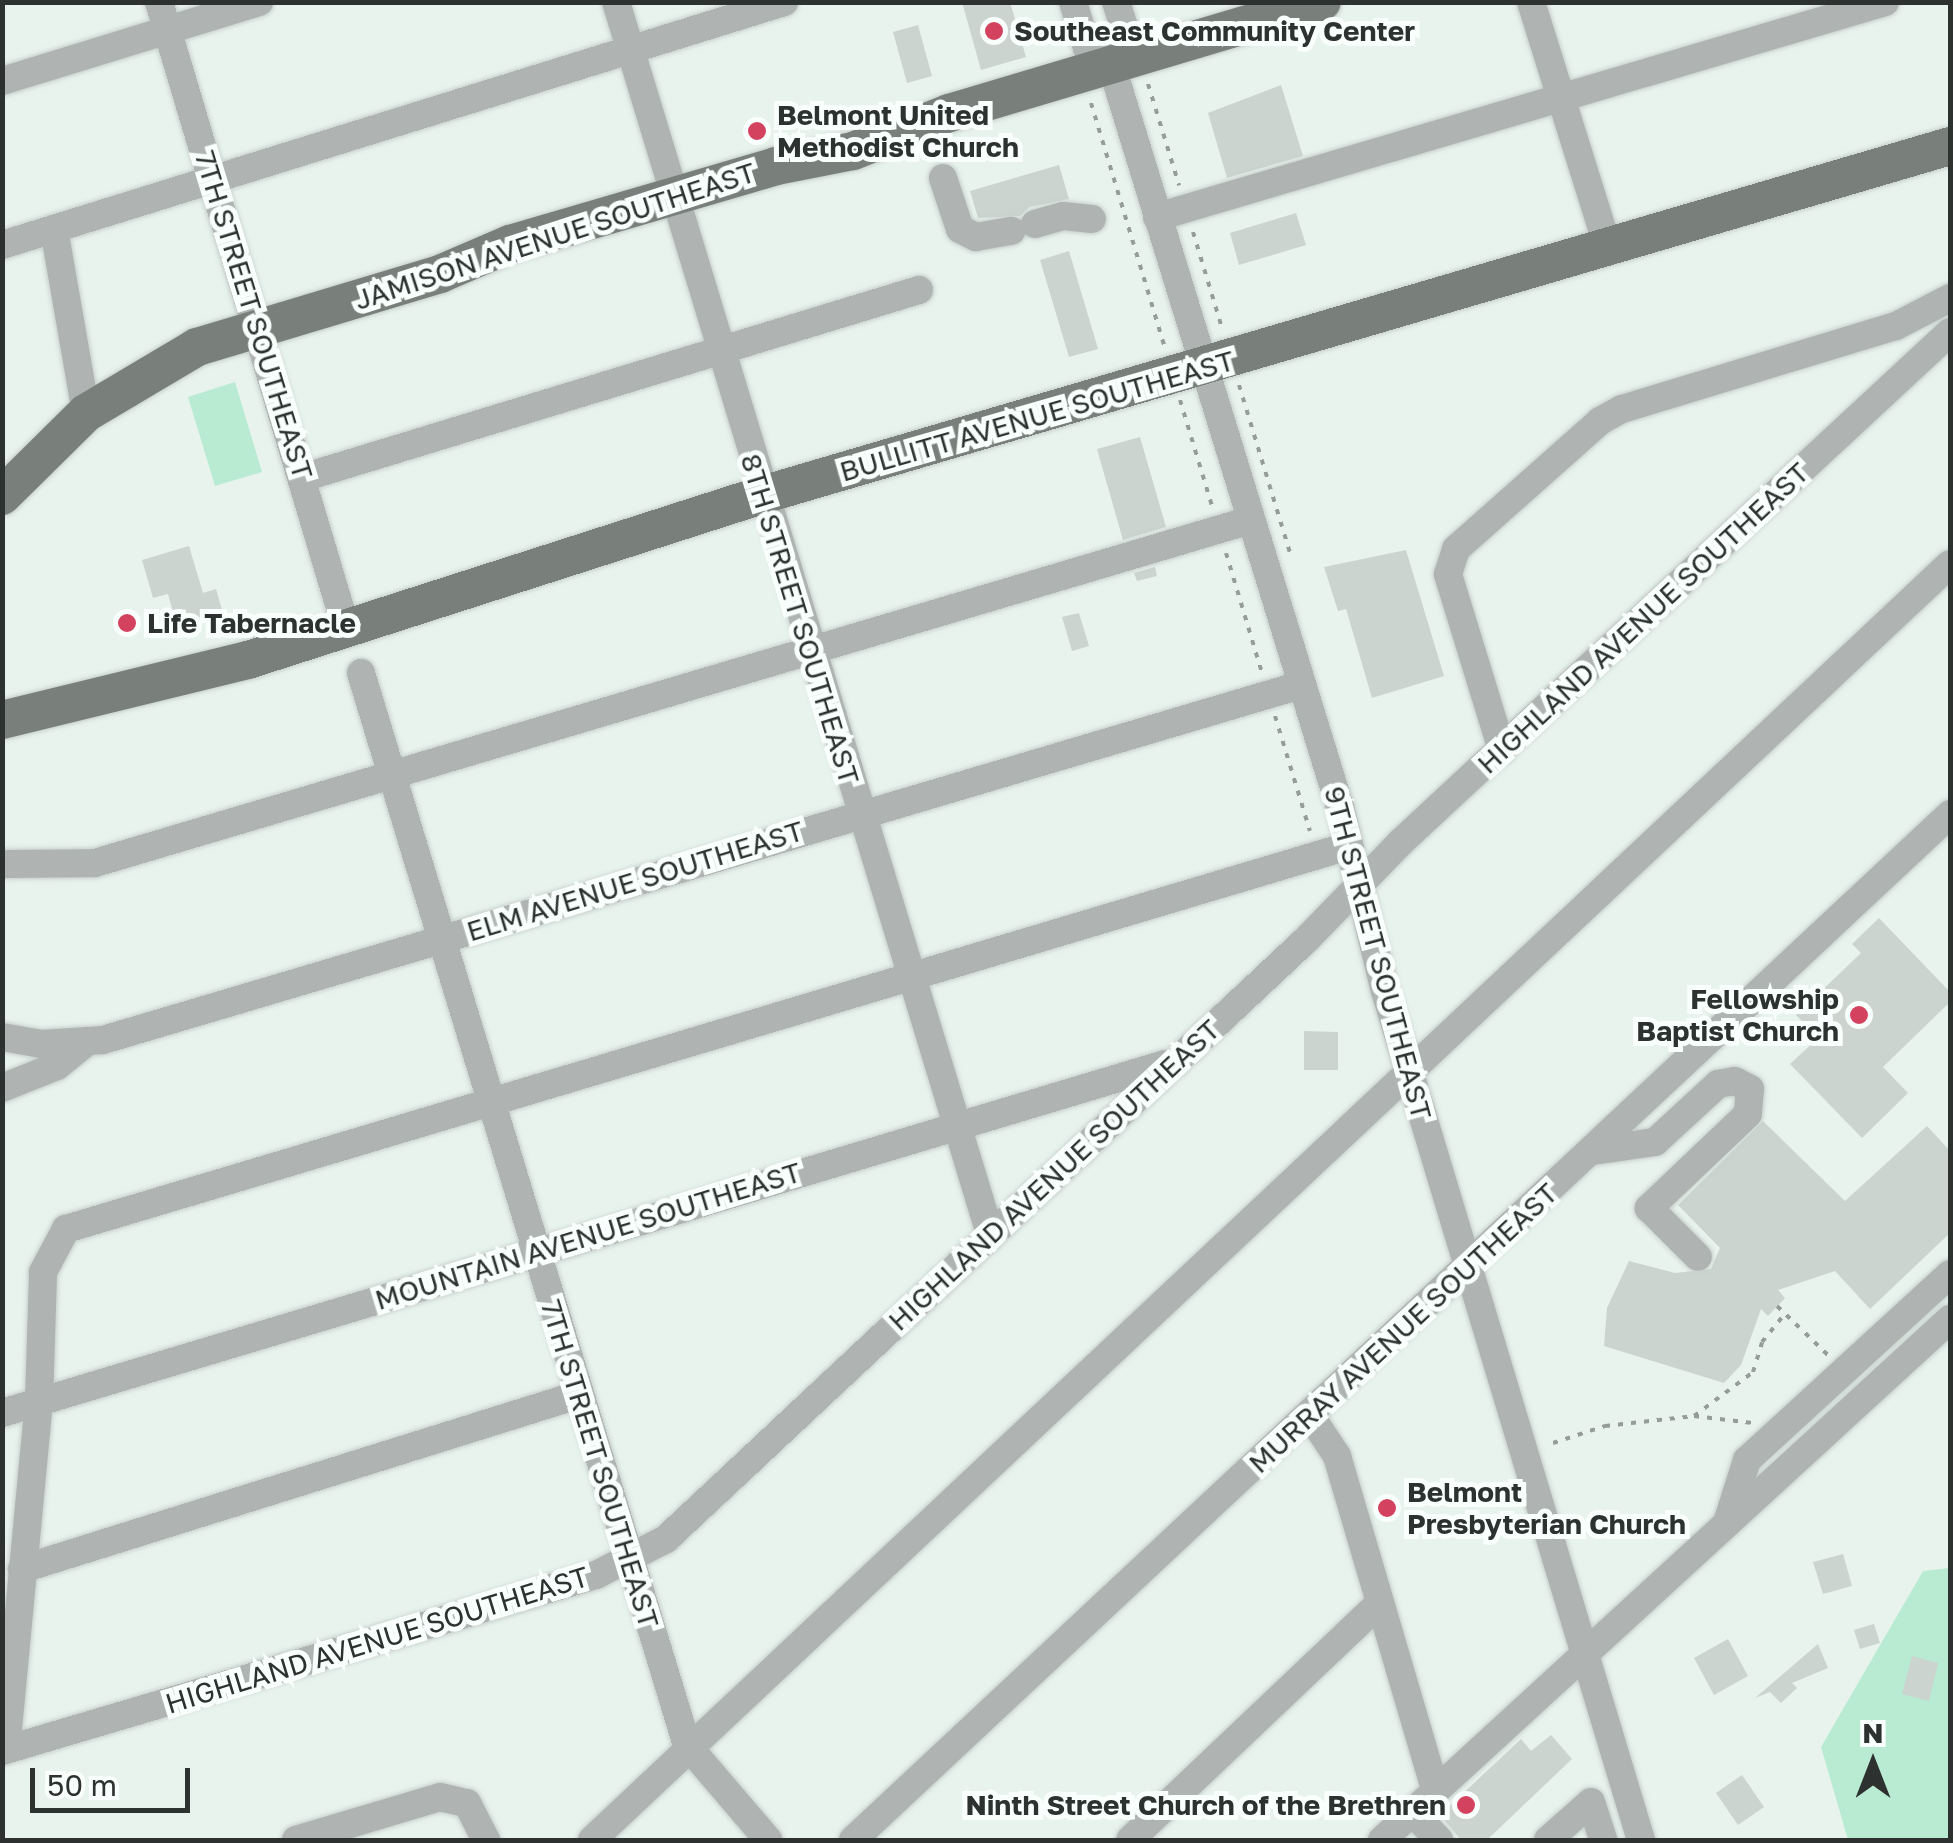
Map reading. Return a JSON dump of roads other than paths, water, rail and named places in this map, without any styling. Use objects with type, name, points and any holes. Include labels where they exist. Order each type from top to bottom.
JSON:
[{"type":"main road","name":"JAMISON AVENUE SOUTHEAST","points":[[2,496],[86,413],[156,366],[259,328],[674,197],[853,150],[950,113],[1112,67],[1280,8],[1322,2]]},
{"type":"main road","name":"BULLITT AVENUE SOUTHEAST","points":[[2,720],[125,693],[346,628],[762,495],[1203,369],[1950,146]]},
{"type":"main road","name":"BULLITT AVENUE SOUTHEAST","points":[[2,738],[79,715],[125,693]]},
{"type":"street","name":"7TH STREET SOUTHEAST","points":[[159,2],[346,628]]},
{"type":"street","points":[[2,81],[259,2]]},
{"type":"street","name":"8TH STREET SOUTHEAST","points":[[616,2],[762,495],[990,1234]]},
{"type":"street","points":[[2,245],[784,2]]},
{"type":"street","name":"9TH STREET SOUTHEAST","points":[[1073,2],[1087,48],[1112,67]]},
{"type":"street","name":"9TH STREET SOUTHEAST","points":[[1116,2],[1124,28],[1112,67],[1301,685],[1409,1072],[1637,1839]]},
{"type":"street","points":[[1531,2],[1608,247]]},
{"type":"street","points":[[1157,217],[1885,2]]},
{"type":"street","points":[[943,178],[956,222],[967,234],[1023,228],[1063,216],[1092,219]]},
{"type":"street","points":[[54,229],[86,413]]},
{"type":"street","points":[[302,478],[718,346],[920,290]]},
{"type":"street","points":[[1502,750],[1448,574],[1456,549],[1600,421],[1622,409],[1896,326],[1950,298]]},
{"type":"street","name":"HIGHLAND AVENUE SOUTHEAST","points":[[4,1750],[630,1561],[666,1539],[1356,886],[1950,332]]},
{"type":"street","points":[[2,864],[95,863],[1250,520]]},
{"type":"street","points":[[1948,566],[1950,602]]},
{"type":"street","points":[[592,1840],[691,1753],[1948,566]]},
{"type":"street","name":"7TH STREET SOUTHEAST","points":[[361,674],[488,1103],[691,1753],[768,1840]]},
{"type":"street","name":"ELM AVENUE SOUTHEAST","points":[[2,1038],[84,1043],[439,941],[859,811],[1301,685]]},
{"type":"street","name":"MURRAY AVENUE SOUTHEAST","points":[[853,1840],[1950,814]]},
{"type":"street","points":[[4,1750],[39,1402],[43,1272],[66,1229],[1348,846]]},
{"type":"street","name":"ELM AVENUE SOUTHEAST","points":[[2,1088],[44,1072],[84,1043]]},
{"type":"street","name":"MOUNTAIN AVENUE SOUTHEAST","points":[[2,1413],[1173,1061]]},
{"type":"street","points":[[1592,1152],[1655,1142],[1718,1084],[1735,1081],[1750,1089],[1748,1114],[1649,1208],[1698,1258]]},
{"type":"street","points":[[1727,1523],[1746,1460],[1950,1274]]},
{"type":"street","points":[[1382,1840],[1950,1319]]},
{"type":"street","points":[[22,1568],[578,1395]]},
{"type":"street","points":[[1310,1415],[1337,1456],[1435,1790]]},
{"type":"street","points":[[1130,1840],[1379,1604]]},
{"type":"street","points":[[296,1840],[440,1798],[466,1804],[486,1840]]},
{"type":"street","points":[[1548,1840],[1591,1802],[1603,1840]]},
{"type":"street","points":[[1412,1812],[1439,1840]]},
{"type":"place","name":"Southeast Community Center","points":[[994,31]]},
{"type":"place","name":"Belmont United Methodist Church","points":[[757,131]]},
{"type":"place","name":"Life Tabernacle","points":[[127,623]]},
{"type":"place","name":"Fellowship Baptist Church","points":[[1859,1015]]},
{"type":"place","name":"Belmont Presbyterian Church","points":[[1387,1508]]},
{"type":"place","name":"Ninth Street Church of the Brethren","points":[[1466,1805]]}]
